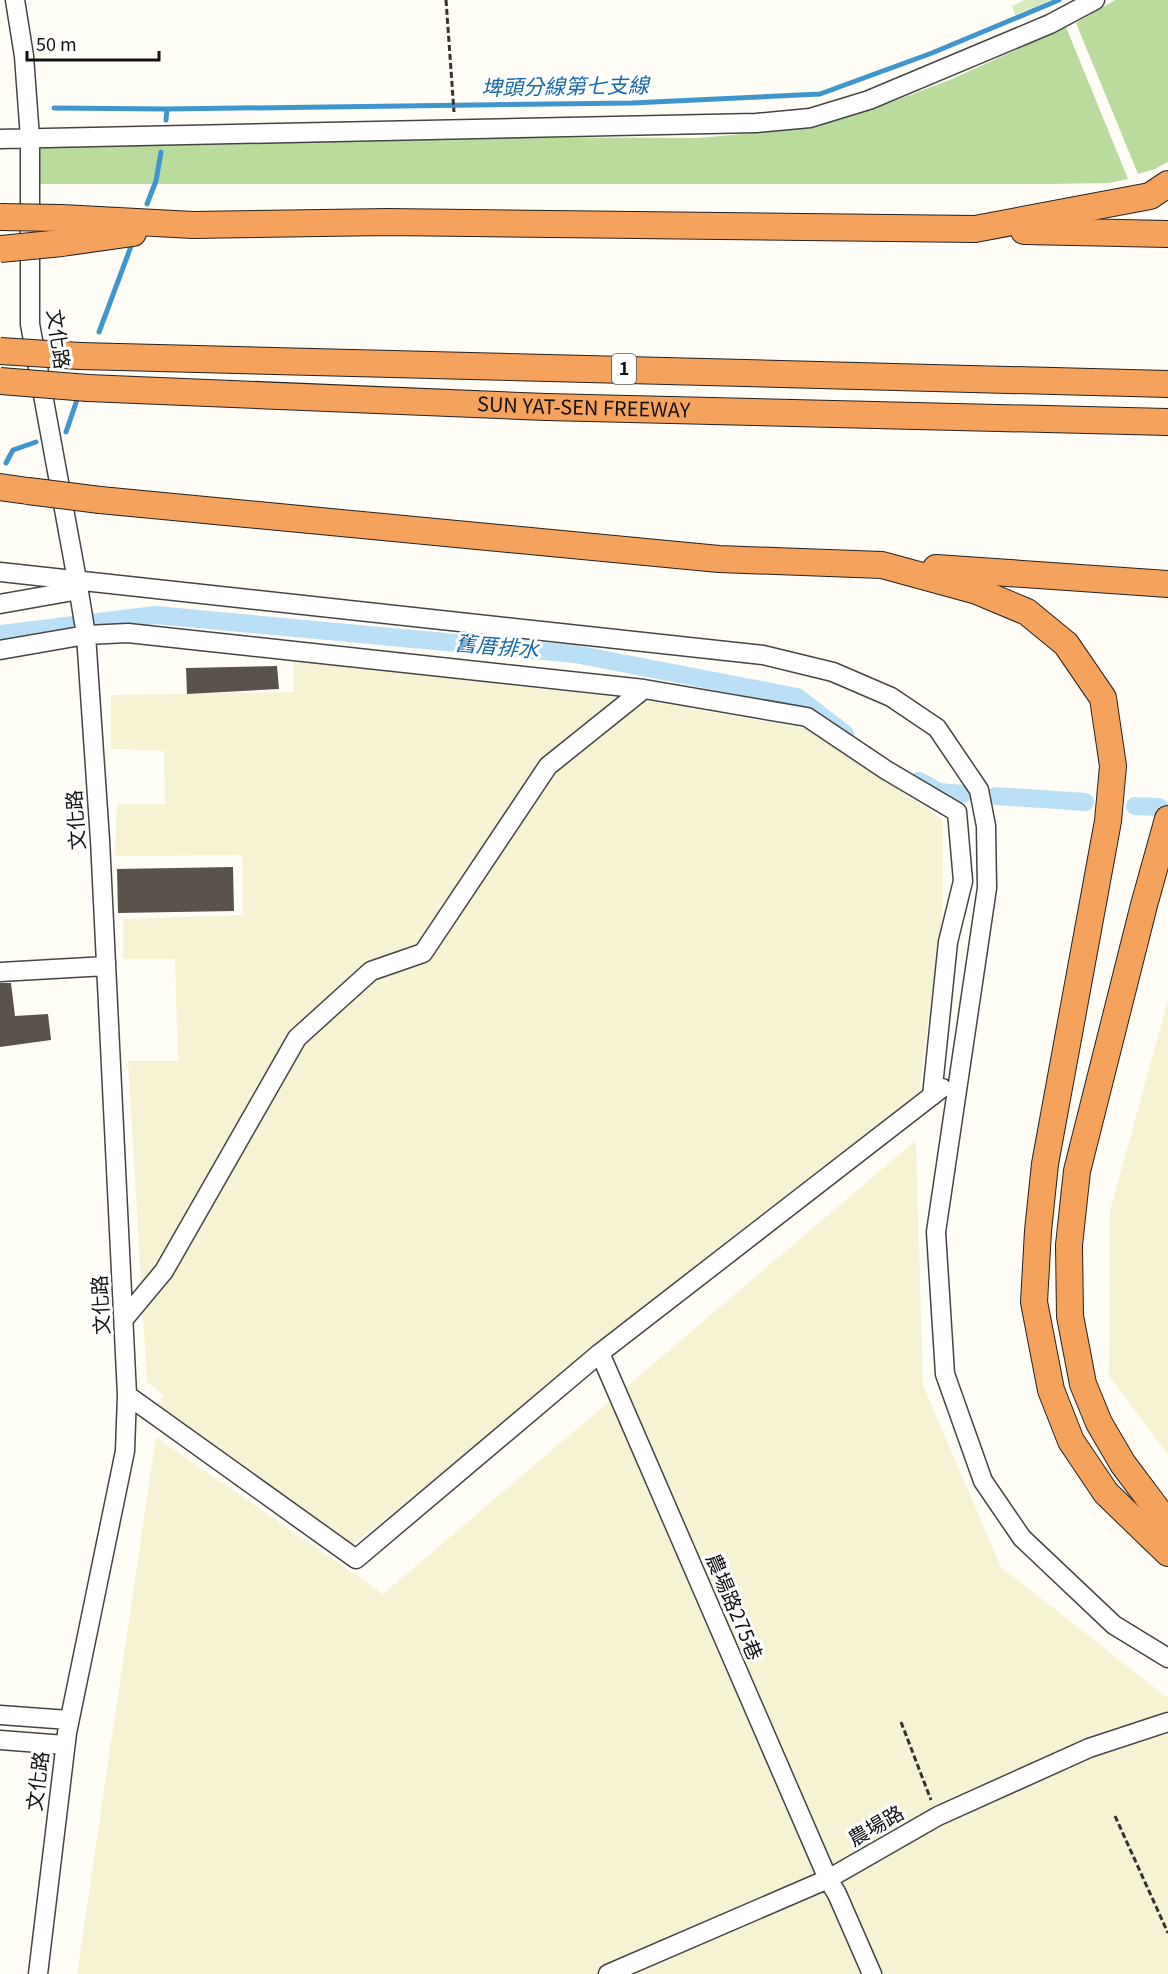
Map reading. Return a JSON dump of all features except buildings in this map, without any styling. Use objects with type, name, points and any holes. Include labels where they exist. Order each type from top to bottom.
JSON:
[{"type":"highway","points":[[975,229],[1150,196],[1168,184]]},
{"type":"highway","points":[[0,216],[62,230]]},
{"type":"highway","points":[[0,249],[62,230],[388,222],[975,229],[1168,234]]},
{"type":"highway","name":"SUN YAT-SEN FREEWAY","points":[[0,351],[80,356],[1168,384]]},
{"type":"highway","name":"SUN YAT-SEN FREEWAY","points":[[0,381],[88,388],[546,407],[1168,422]]},
{"type":"highway","points":[[0,487],[100,500],[719,559],[882,565],[1168,584]]},
{"type":"highway","points":[[882,565],[977,591],[1027,612],[1066,644],[1103,698],[1113,766],[1108,821],[1045,1164],[1034,1302],[1051,1390],[1071,1441],[1106,1493],[1168,1553]]},
{"type":"highway","points":[[1168,819],[1077,1171],[1069,1245],[1070,1316],[1083,1384],[1099,1423],[1123,1464],[1168,1524]]},
{"type":"street","name":"文化路","points":[[15,0],[24,56],[30,138],[30,324],[85,632],[100,840],[128,1395],[125,1451],[65,1745],[38,1974]]},
{"type":"street","points":[[0,139],[756,123],[810,118],[869,100],[1050,24],[1095,0]]},
{"type":"street","points":[[0,572],[79,590],[763,655],[833,672],[891,697],[937,728],[979,790],[986,826],[987,888],[936,1232],[945,1374],[983,1481],[1022,1538],[1114,1625],[1168,1658]]},
{"type":"street","points":[[0,604],[79,590]]},
{"type":"street","points":[[0,650],[85,632],[128,633],[644,689],[807,717],[886,770],[957,812],[963,881],[948,942],[932,1096]]},
{"type":"street","points":[[124,1319],[164,1271],[297,1038],[371,971],[423,953],[548,766],[644,689]]},
{"type":"street","points":[[0,972],[106,966]]},
{"type":"street","points":[[128,1395],[356,1559],[600,1353],[961,1074]]},
{"type":"street","name":"農場路275巷","points":[[600,1353],[828,1879],[837,1894],[872,1974]]},
{"type":"street","points":[[0,1715],[69,1720]]},
{"type":"street","name":"農場路","points":[[608,1974],[828,1879],[938,1816],[1089,1748],[1168,1722]]},
{"type":"street","points":[[0,1740],[65,1745]]},
{"type":"path","points":[[447,0],[454,114]]},
{"type":"path","points":[[901,1722],[938,1816]]},
{"type":"path","points":[[1115,1816],[1168,1933]]},
{"type":"shaded area","points":[[293,660],[655,702],[808,729],[943,820],[943,906],[919,1095],[353,1544],[157,1404],[163,1395],[147,1382],[128,1061],[178,1061],[175,959],[123,959],[123,919],[243,915],[242,855],[115,856],[117,804],[165,804],[164,751],[111,749],[111,695],[294,692]]},
{"type":"shaded area","points":[[1168,1000],[1168,1455],[1109,1376],[1110,1211]]},
{"type":"shaded area","points":[[916,1140],[923,1385],[1001,1567],[1168,1698],[1168,1974],[77,1974],[156,1437],[383,1594]]},
{"type":"green space","points":[[1024,0],[1051,0],[1015,15],[1012,6]]},
{"type":"green space","points":[[1115,0],[1168,0],[1168,162],[1138,174],[1076,23]]},
{"type":"green space","points":[[1066,27],[1128,179],[1109,183],[1047,184],[40,184],[39,148],[177,141],[422,137],[699,138],[786,130],[871,110],[952,79]]},
{"type":"waterway","name":"埤頭分線第七支線","points":[[54,108],[167,109],[632,103],[820,94],[932,53],[1059,0]]},
{"type":"waterway","points":[[166,120],[167,109]]},
{"type":"waterway","points":[[147,204],[156,181],[161,152]]},
{"type":"waterway","points":[[99,332],[133,241]]},
{"type":"waterway","points":[[66,432],[79,394]]},
{"type":"waterway","points":[[6,463],[13,450],[36,442]]},
{"type":"waterway","name":"舊厝排水","points":[[0,634],[155,615],[575,654],[797,697],[845,734]]},
{"type":"waterway","name":"舊厝排水","points":[[919,781],[939,792],[963,794]]},
{"type":"waterway","name":"舊厝排水","points":[[996,796],[1085,802]]},
{"type":"waterway","name":"舊厝排水","points":[[1135,806],[1159,807]]}]
